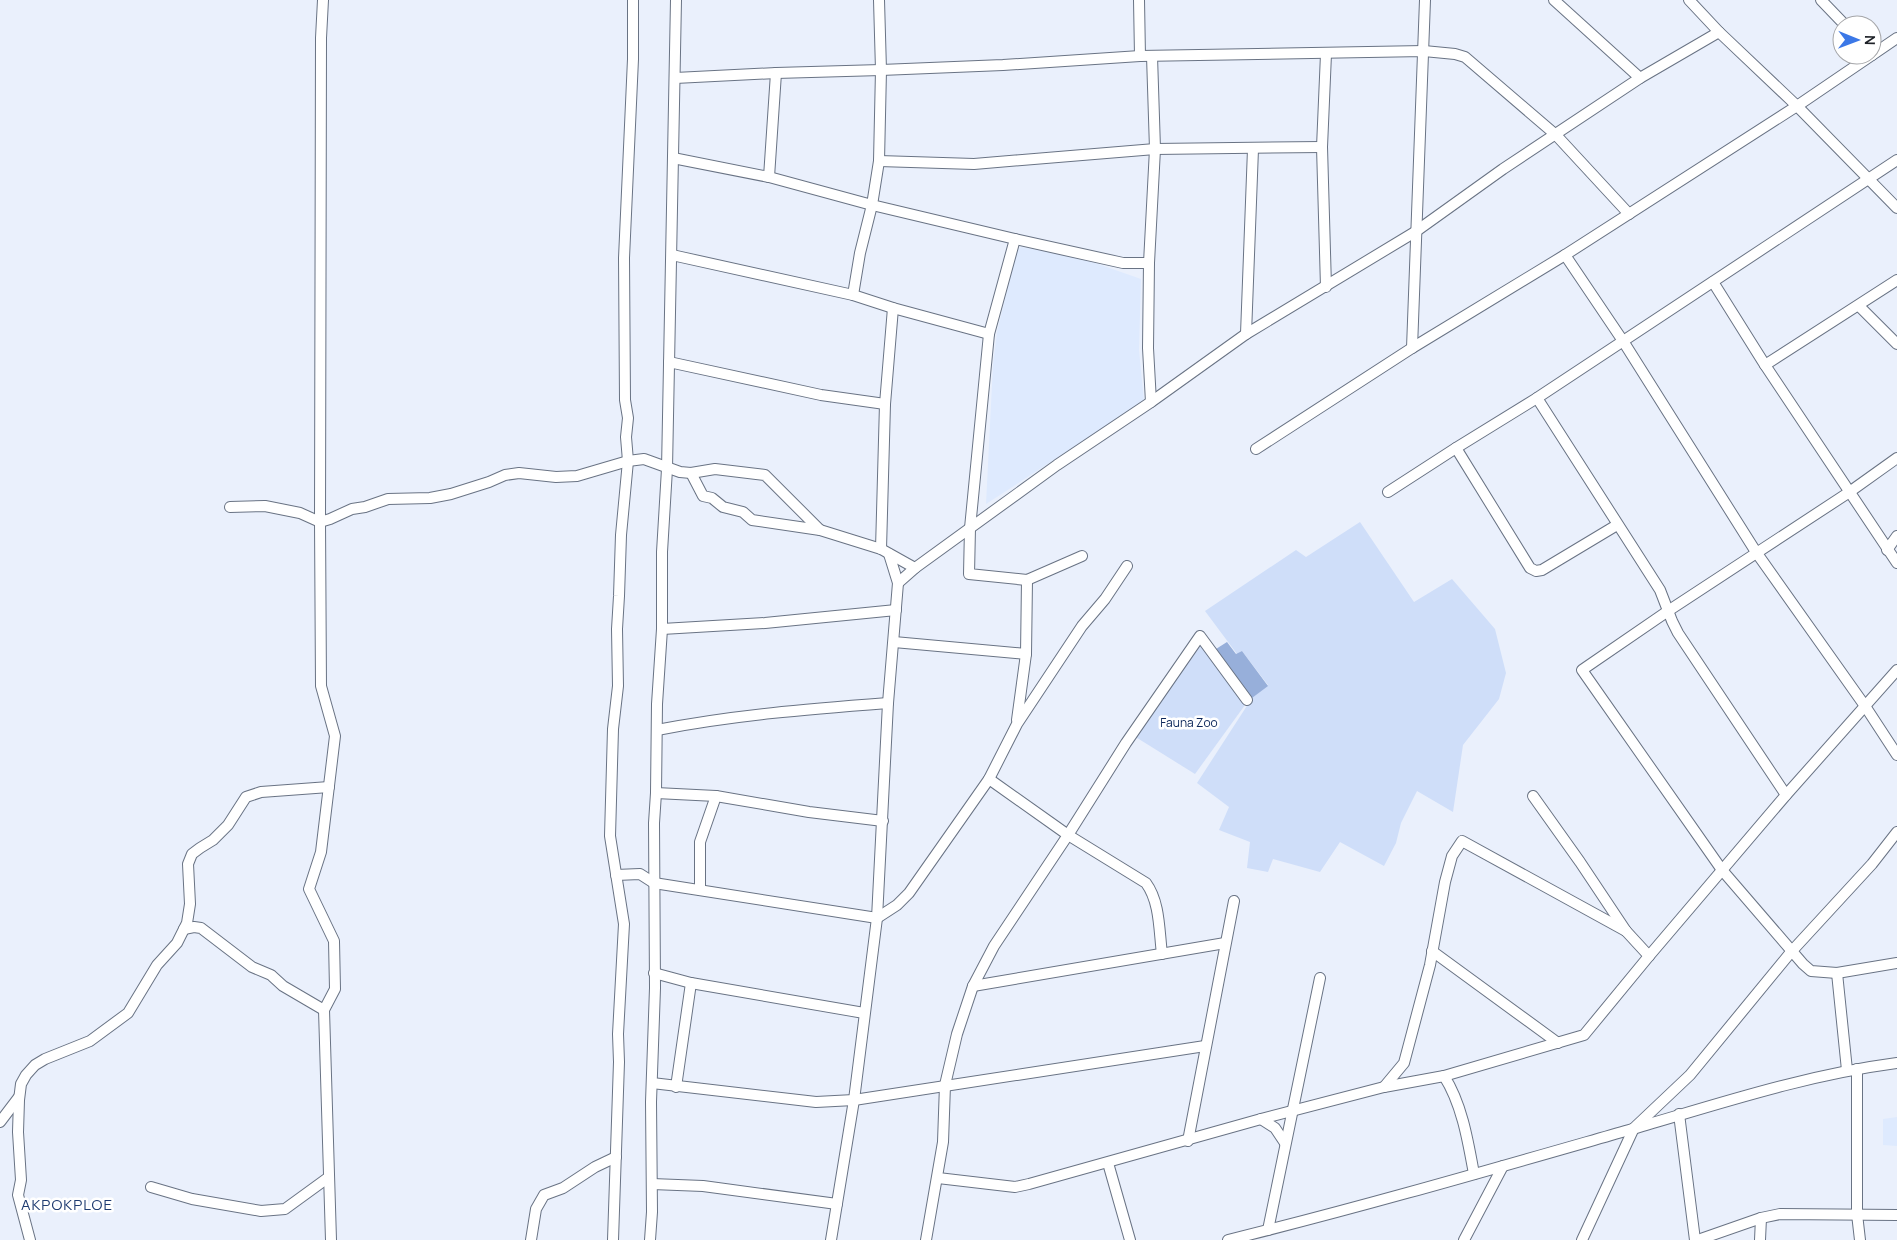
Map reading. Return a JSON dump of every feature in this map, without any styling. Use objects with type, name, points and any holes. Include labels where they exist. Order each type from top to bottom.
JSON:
[{"type":"street","points":[[323,0],[321,38],[321,686],[335,736],[321,852],[309,889],[334,941],[336,989],[324,1010],[331,1240]]},
{"type":"street","points":[[613,1240],[619,1062],[618,1034],[624,924],[610,836],[613,729],[618,686],[616,629],[621,535],[628,461],[626,437],[628,418],[625,400],[624,266],[633,59],[633,0]]},
{"type":"street","points":[[650,1240],[654,823],[656,730],[662,630],[662,552],[667,469],[676,0]]},
{"type":"street","points":[[853,295],[860,253],[872,205],[878,161],[881,70],[879,0]]},
{"type":"street","points":[[1139,0],[1140,56]]},
{"type":"street","points":[[1412,348],[1425,0]]},
{"type":"street","points":[[1554,0],[1640,78]]},
{"type":"street","points":[[1689,0],[1897,208]]},
{"type":"street","points":[[1821,0],[1835,15]]},
{"type":"street","points":[[898,583],[915,568],[1057,464],[1151,402],[1246,334],[1416,232],[1503,169],[1640,78],[1719,32]]},
{"type":"street","points":[[1882,48],[1897,38]]},
{"type":"street","points":[[675,78],[776,72],[881,70],[1140,56],[1424,51],[1455,54],[1465,57],[1556,135],[1629,214]]},
{"type":"street","points":[[1326,54],[1322,147],[1326,287]]},
{"type":"street","points":[[1151,402],[1148,348],[1149,263],[1155,149],[1152,56]]},
{"type":"street","points":[[1256,449],[1412,348],[1565,255],[1797,106],[1856,65]]},
{"type":"street","points":[[769,177],[776,72]]},
{"type":"street","points":[[878,161],[974,164],[1155,149],[1322,147]]},
{"type":"street","points":[[1246,334],[1254,149]]},
{"type":"street","points":[[673,158],[769,177],[872,205],[1123,263],[1149,263]]},
{"type":"street","points":[[1388,492],[1537,398],[1897,160]]},
{"type":"street","points":[[1015,239],[989,334],[970,528],[969,574],[1026,580],[1082,556]]},
{"type":"street","points":[[672,255],[853,295],[989,334]]},
{"type":"street","points":[[1565,255],[1623,341],[1756,552],[1865,706],[1897,755]]},
{"type":"street","points":[[1764,366],[1897,280]]},
{"type":"street","points":[[1712,282],[1764,366],[1897,563]]},
{"type":"street","points":[[1859,306],[1897,344]]},
{"type":"street","points":[[831,1240],[854,1100],[877,918],[888,703],[898,583],[885,551],[885,404],[893,308]]},
{"type":"street","points":[[669,362],[822,395],[885,404]]},
{"type":"street","points":[[1537,398],[1660,590],[1678,633],[1786,795]]},
{"type":"street","points":[[1456,448],[1530,568],[1536,571],[1542,570],[1617,525]]},
{"type":"street","points":[[1897,458],[1848,493],[1756,552],[1582,670],[1722,870],[1791,952],[1811,971],[1837,973],[1897,962]]},
{"type":"street","points":[[230,508],[265,506],[300,513],[320,522],[352,509],[388,499],[430,498],[450,494],[505,475],[519,473],[556,477],[577,476],[628,461],[644,460],[667,469],[691,473],[715,469],[765,474],[820,530]]},
{"type":"street","points":[[691,473],[703,496],[718,501],[723,507],[743,512],[752,520],[820,530],[885,551],[915,568]]},
{"type":"street","points":[[1887,550],[1897,536]]},
{"type":"street","points":[[616,875],[640,874],[654,883],[877,918],[897,905],[909,893],[989,779],[1017,724],[1082,626],[1105,599],[1127,566]]},
{"type":"street","points":[[1017,724],[1026,654],[1026,580]]},
{"type":"street","points":[[662,630],[765,623],[896,610]]},
{"type":"street","points":[[926,1240],[943,1142],[945,1085],[957,1034],[973,986],[994,946],[1068,835],[1126,743],[1200,636],[1247,700]]},
{"type":"street","points":[[894,642],[1026,654]]},
{"type":"street","points":[[938,1178],[1016,1187],[1384,1087],[1444,1076],[1584,1035],[1786,795],[1897,670]]},
{"type":"street","points":[[656,730],[702,721],[819,708],[888,703]]},
{"type":"street","points":[[989,779],[1068,835],[1135,876],[1149,887],[1156,904],[1162,954]]},
{"type":"street","points":[[30,1240],[18,1196],[21,1180],[18,1132],[19,1096],[21,1084],[26,1075],[35,1065],[68,1048],[90,1041],[128,1013],[157,965],[177,943],[187,923],[190,904],[188,864],[192,854],[213,840],[228,825],[246,797],[260,792],[329,788]]},
{"type":"street","points":[[656,793],[716,796],[809,812],[883,821]]},
{"type":"street","points":[[700,890],[700,842],[716,796]]},
{"type":"street","points":[[1533,796],[1626,931],[1649,956]]},
{"type":"street","points":[[1582,1240],[1634,1128],[1690,1075],[1791,952],[1872,864],[1897,832]]},
{"type":"street","points":[[1384,1087],[1404,1063],[1430,965],[1445,882],[1452,856],[1462,841],[1626,931]]},
{"type":"street","points":[[1188,1141],[1234,901]]},
{"type":"street","points":[[184,929],[201,928],[252,967],[272,975],[284,986],[324,1010]]},
{"type":"street","points":[[973,986],[1225,944]]},
{"type":"street","points":[[1432,951],[1558,1043]]},
{"type":"street","points":[[654,973],[691,982],[864,1013]]},
{"type":"street","points":[[1837,973],[1852,1069],[1857,1214],[1860,1240]]},
{"type":"street","points":[[1268,1230],[1320,978]]},
{"type":"street","points":[[676,1086],[691,982]]},
{"type":"street","points":[[652,1083],[816,1102],[854,1100],[1205,1046]]},
{"type":"street","points":[[1228,1240],[1474,1174],[1750,1094],[1852,1069],[1897,1063]]},
{"type":"street","points":[[1444,1076],[1452,1090],[1470,1150],[1474,1174]]},
{"type":"street","points":[[0,1122],[19,1096]]},
{"type":"street","points":[[1679,1114],[1696,1240],[1761,1218],[1790,1214],[1897,1215]]},
{"type":"street","points":[[1261,1119],[1275,1128],[1285,1143]]},
{"type":"street","points":[[531,1240],[536,1209],[544,1195],[563,1188],[595,1167],[616,1157]]},
{"type":"street","points":[[1108,1163],[1130,1240]]},
{"type":"street","points":[[1464,1240],[1502,1166]]},
{"type":"street","points":[[151,1187],[192,1198],[261,1211],[285,1209],[329,1177]]},
{"type":"street","points":[[652,1184],[703,1186],[837,1204]]},
{"type":"street","points":[[1760,1240],[1761,1218]]},
{"type":"shaded area","points":[[1021,247],[1078,257],[1141,279],[1139,350],[1144,401],[986,504],[993,365],[997,332],[1017,250]]},
{"type":"shaded area","points":[[1227,642],[1236,654],[1242,651],[1268,686],[1252,698],[1216,649]]},
{"type":"shaded area","points":[[1897,1117],[1897,1146],[1883,1145],[1883,1119]]},
{"type":"green space","points":[[1360,522],[1414,602],[1452,579],[1495,629],[1506,673],[1499,699],[1463,745],[1453,812],[1417,791],[1401,823],[1396,843],[1384,866],[1340,842],[1320,872],[1273,859],[1268,872],[1247,868],[1250,842],[1219,830],[1229,807],[1197,783],[1252,698],[1268,685],[1242,651],[1237,654],[1205,611],[1296,550],[1306,557]]},
{"type":"green space","name":"Fauna Zoo","points":[[1202,644],[1245,705],[1195,774],[1134,736]]},
{"type":"district","name":"AKPOKPLOE","points":[[67,1204]]}]
